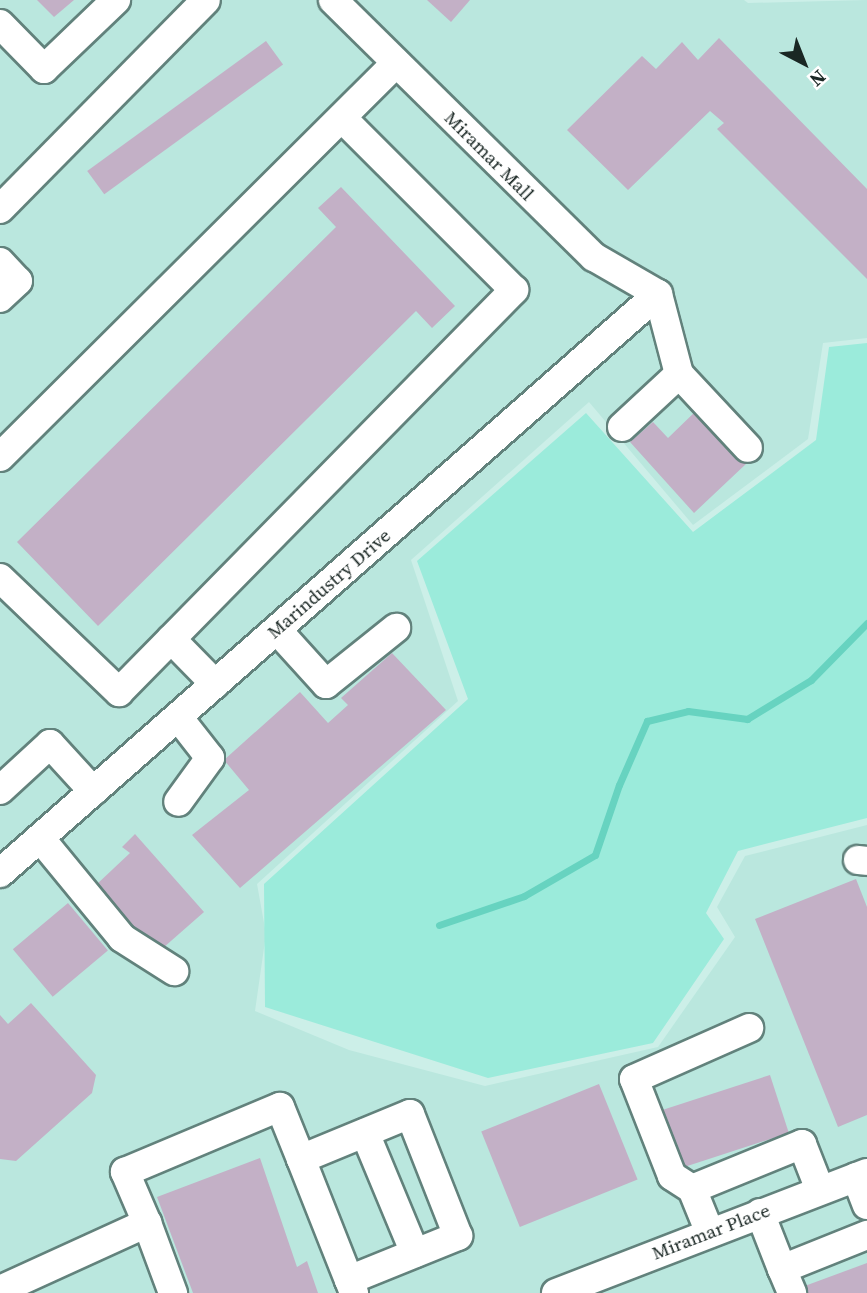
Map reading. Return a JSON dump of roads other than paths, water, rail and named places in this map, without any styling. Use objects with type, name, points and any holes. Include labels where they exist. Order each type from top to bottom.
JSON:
[{"type":"street","points":[[0,24],[44,69],[116,0]]},
{"type":"street","points":[[0,209],[206,0]]},
{"type":"street","name":"Miramar Mall","points":[[333,0],[594,257],[658,294]]},
{"type":"street","points":[[0,457],[396,63]]},
{"type":"street","points":[[0,578],[119,692],[514,290],[342,117]]},
{"type":"street","points":[[0,262],[18,281],[0,298]]},
{"type":"street","points":[[658,294],[679,374],[748,448]]},
{"type":"street","name":"Marindustry Drive","points":[[0,873],[658,294]]},
{"type":"street","points":[[622,427],[679,374]]},
{"type":"street","points":[[277,630],[326,684],[396,628]]},
{"type":"street","points":[[171,639],[215,684]]},
{"type":"street","points":[[178,717],[210,758],[178,802]]},
{"type":"street","points":[[0,790],[50,744],[93,791]]},
{"type":"street","points":[[40,838],[122,938],[174,971]]},
{"type":"street","points":[[710,1233],[692,1189],[672,1176],[634,1079],[749,1028]]},
{"type":"street","points":[[173,1293],[125,1172],[279,1107],[352,1286],[415,1253],[458,1236],[410,1114],[301,1159]]},
{"type":"street","points":[[365,1133],[415,1253]]},
{"type":"street","points":[[692,1189],[802,1144],[820,1190]]},
{"type":"street","points":[[862,1175],[867,1205]]},
{"type":"street","name":"Miramar Place","points":[[556,1293],[862,1175]]},
{"type":"street","points":[[760,1213],[787,1281],[867,1235]]},
{"type":"street","points":[[0,1290],[147,1223]]},
{"type":"waterway","points":[[439,925],[524,896],[595,855],[619,785],[647,721],[688,711],[747,719],[811,680],[867,623]]}]
